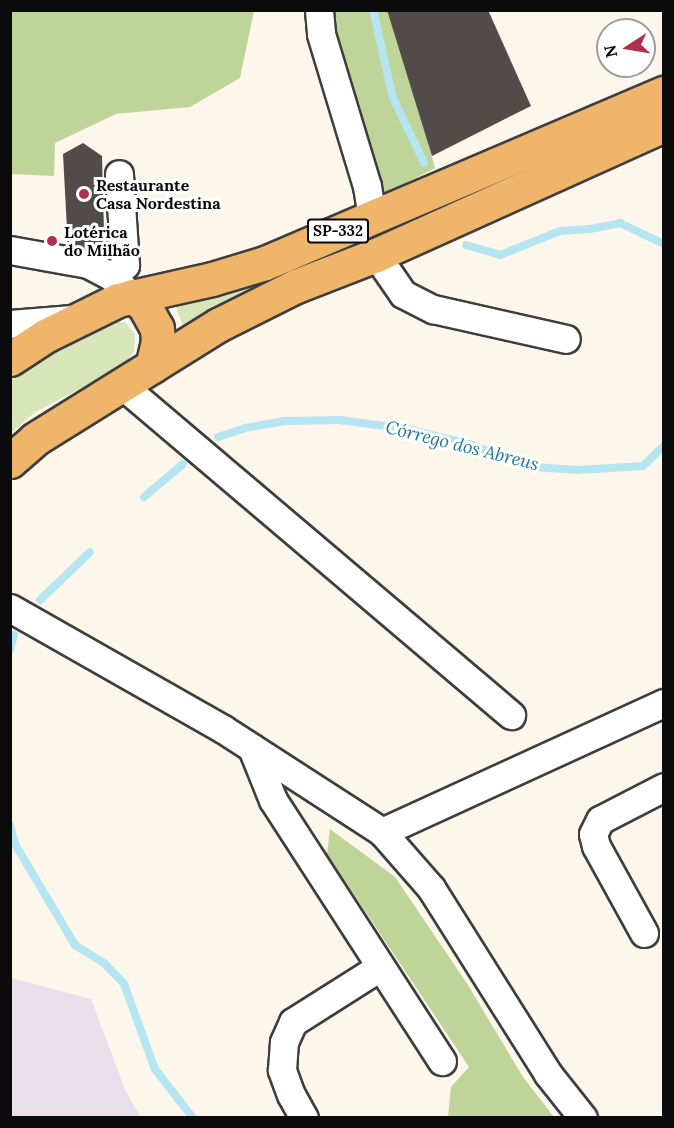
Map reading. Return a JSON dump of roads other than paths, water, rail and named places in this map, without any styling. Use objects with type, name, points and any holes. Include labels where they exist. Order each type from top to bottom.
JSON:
[{"type":"main road","name":"SP-332","points":[[10,359],[45,336],[81,318],[122,286],[212,279],[265,263],[663,93]]},
{"type":"main road","name":"SP-332","points":[[10,460],[35,439],[218,325],[296,286],[376,255],[663,125]]},
{"type":"main road","points":[[122,286],[148,310],[157,328],[158,341],[152,366]]},
{"type":"street","points":[[320,10],[321,34],[367,186],[372,217]]},
{"type":"street","points":[[10,250],[88,264],[122,286],[124,265],[119,174]]},
{"type":"street","points":[[376,255],[403,294],[433,309],[566,339]]},
{"type":"street","points":[[10,324],[81,318]]},
{"type":"street","points":[[123,386],[511,715]]},
{"type":"street","points":[[10,608],[252,748],[382,832],[431,888],[548,1074],[583,1118]]},
{"type":"street","points":[[382,832],[663,703]]},
{"type":"street","points":[[252,748],[273,800],[442,1061]]},
{"type":"street","points":[[644,933],[596,846],[593,834],[600,820],[663,787]]},
{"type":"street","points":[[304,1118],[291,1095],[282,1070],[284,1042],[293,1022],[380,967]]},
{"type":"waterway","name":"Córrego dos Abreus","points":[[373,10],[393,98],[424,163]]},
{"type":"waterway","name":"Córrego dos Abreus","points":[[466,245],[500,255],[560,231],[590,229],[620,223],[664,244]]},
{"type":"waterway","name":"Córrego dos Abreus","points":[[218,437],[245,428],[284,421],[339,420],[407,429],[469,444],[533,467],[578,470],[643,466],[664,446]]},
{"type":"waterway","name":"Córrego dos Abreus","points":[[144,497],[183,464]]},
{"type":"waterway","name":"Córrego dos Abreus","points":[[40,600],[90,552]]},
{"type":"waterway","name":"Córrego dos Abreus","points":[[10,650],[14,635]]},
{"type":"waterway","name":"Córrego dos Abreus","points":[[10,825],[15,844],[75,945],[105,964],[124,984],[155,1069],[193,1118]]},
{"type":"place","name":"Restaurante Casa Nordestina","points":[[84,194]]},
{"type":"place","name":"Lotérica do Milhão","points":[[52,241]]}]
